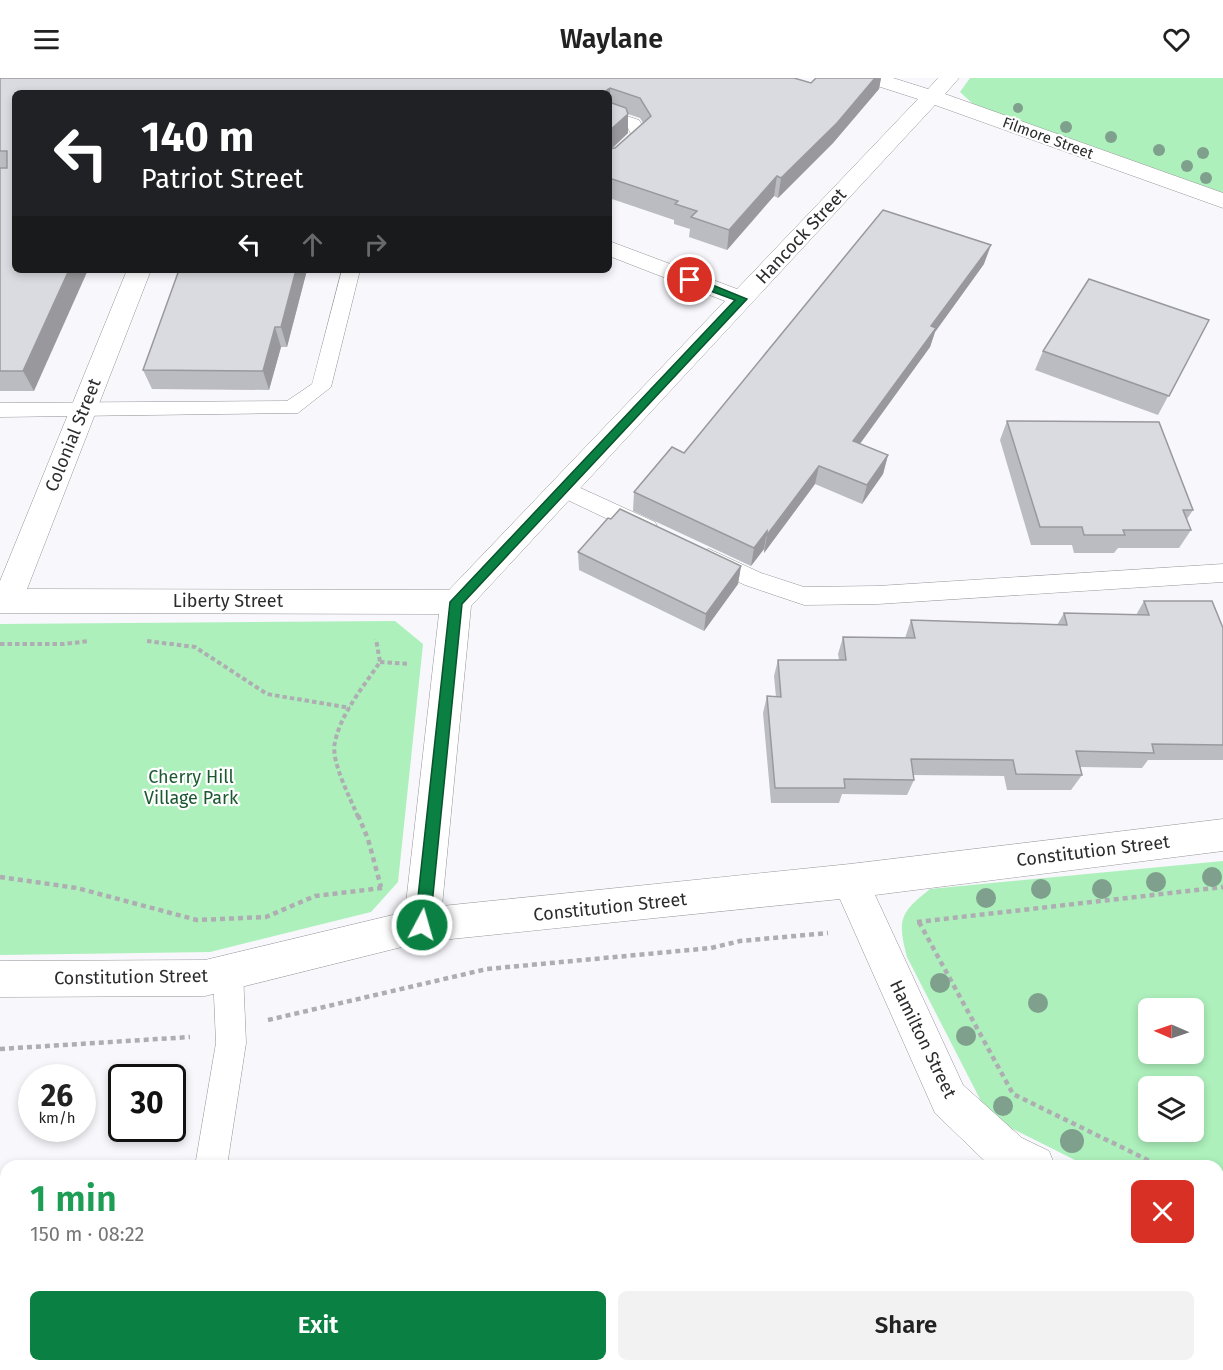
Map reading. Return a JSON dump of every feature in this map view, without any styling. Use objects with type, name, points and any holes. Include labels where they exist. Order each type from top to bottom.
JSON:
[{"type":"street","name":"Filmore Street","points":[[872,78],[940,87],[1223,201]]},
{"type":"street","name":"Hancock Street","points":[[456,602],[940,87]]},
{"type":"street","points":[[612,249],[741,299]]},
{"type":"street","name":"Colonial Street","points":[[3,601],[138,273]]},
{"type":"street","name":"Liberty Street","points":[[3,601],[456,602]]},
{"type":"street","points":[[422,925],[456,602]]},
{"type":"street","name":"Constitution Street","points":[[0,979],[205,978],[422,925],[850,881],[1223,835]]},
{"type":"street","name":"Hamilton Street","points":[[850,881],[949,1099],[1007,1153],[1022,1160]]},
{"type":"lane","points":[[612,116],[633,123],[640,135],[612,159]]},
{"type":"lane","points":[[0,410],[291,408],[321,387],[350,273]]},
{"type":"lane","points":[[563,488],[668,538]]},
{"type":"lane","points":[[689,549],[753,579],[804,596],[878,595],[1223,573]]},
{"type":"lane","points":[[212,1160],[231,1043],[228,972]]},
{"type":"path","points":[[371,602],[380,662],[350,708],[334,744],[340,774],[368,839],[381,888]]},
{"type":"path","points":[[0,644],[64,644],[96,640]]},
{"type":"path","points":[[140,640],[195,647],[267,694],[350,708]]},
{"type":"path","points":[[0,877],[77,888],[197,920],[266,916],[315,896],[394,887],[428,876]]},
{"type":"path","points":[[912,922],[1223,887]]},
{"type":"path","points":[[919,922],[1013,1094],[1148,1160]]},
{"type":"path","points":[[0,1050],[169,1039],[230,1028],[486,969],[711,948],[740,941],[810,933],[838,934]]},
{"type":"green space","points":[[970,78],[1223,78],[1223,193],[973,104],[960,92]]},
{"type":"green space","name":"Cherry Hill Village Park","points":[[395,621],[423,644],[398,882],[371,912],[210,952],[0,955],[0,624]]},
{"type":"green space","points":[[1223,861],[1223,1160],[1075,1160],[999,1122],[982,1103],[907,957],[902,925],[907,911],[930,889]]},
{"type":"building","points":[[0,78],[794,78],[811,83],[816,78],[875,78],[837,123],[781,178],[777,176],[729,230],[691,217],[697,211],[675,204],[678,201],[612,179],[612,148],[651,116],[640,98],[610,88],[607,90],[12,90],[12,273],[68,273],[23,371],[0,371],[0,168],[7,168],[7,151],[0,151]]},
{"type":"building","points":[[612,103],[626,108],[628,114],[612,128]]},
{"type":"building","points":[[883,210],[991,245],[931,326],[936,328],[853,441],[888,455],[867,485],[819,466],[767,535],[767,531],[754,548],[634,492],[672,447],[684,453]]},
{"type":"building","points":[[178,273],[295,273],[281,327],[275,327],[263,371],[143,370]]},
{"type":"building","points":[[1089,279],[1209,320],[1169,396],[1043,351]]},
{"type":"building","points":[[1007,421],[1159,422],[1193,510],[1183,510],[1191,530],[1123,530],[1125,535],[1084,535],[1082,527],[1040,527]]},
{"type":"building","points":[[620,509],[741,566],[706,614],[578,552],[608,518],[611,519]]},
{"type":"building","points":[[1144,601],[1212,601],[1223,628],[1223,745],[1152,744],[1154,753],[1076,751],[1082,775],[1016,774],[1013,760],[911,759],[914,780],[844,779],[845,788],[775,788],[767,696],[781,697],[778,660],[846,660],[843,637],[915,638],[911,620],[1067,625],[1064,613],[1149,615]]},
{"type":"route","points":[[422,925],[447,666],[456,602],[741,299],[690,280]]}]
